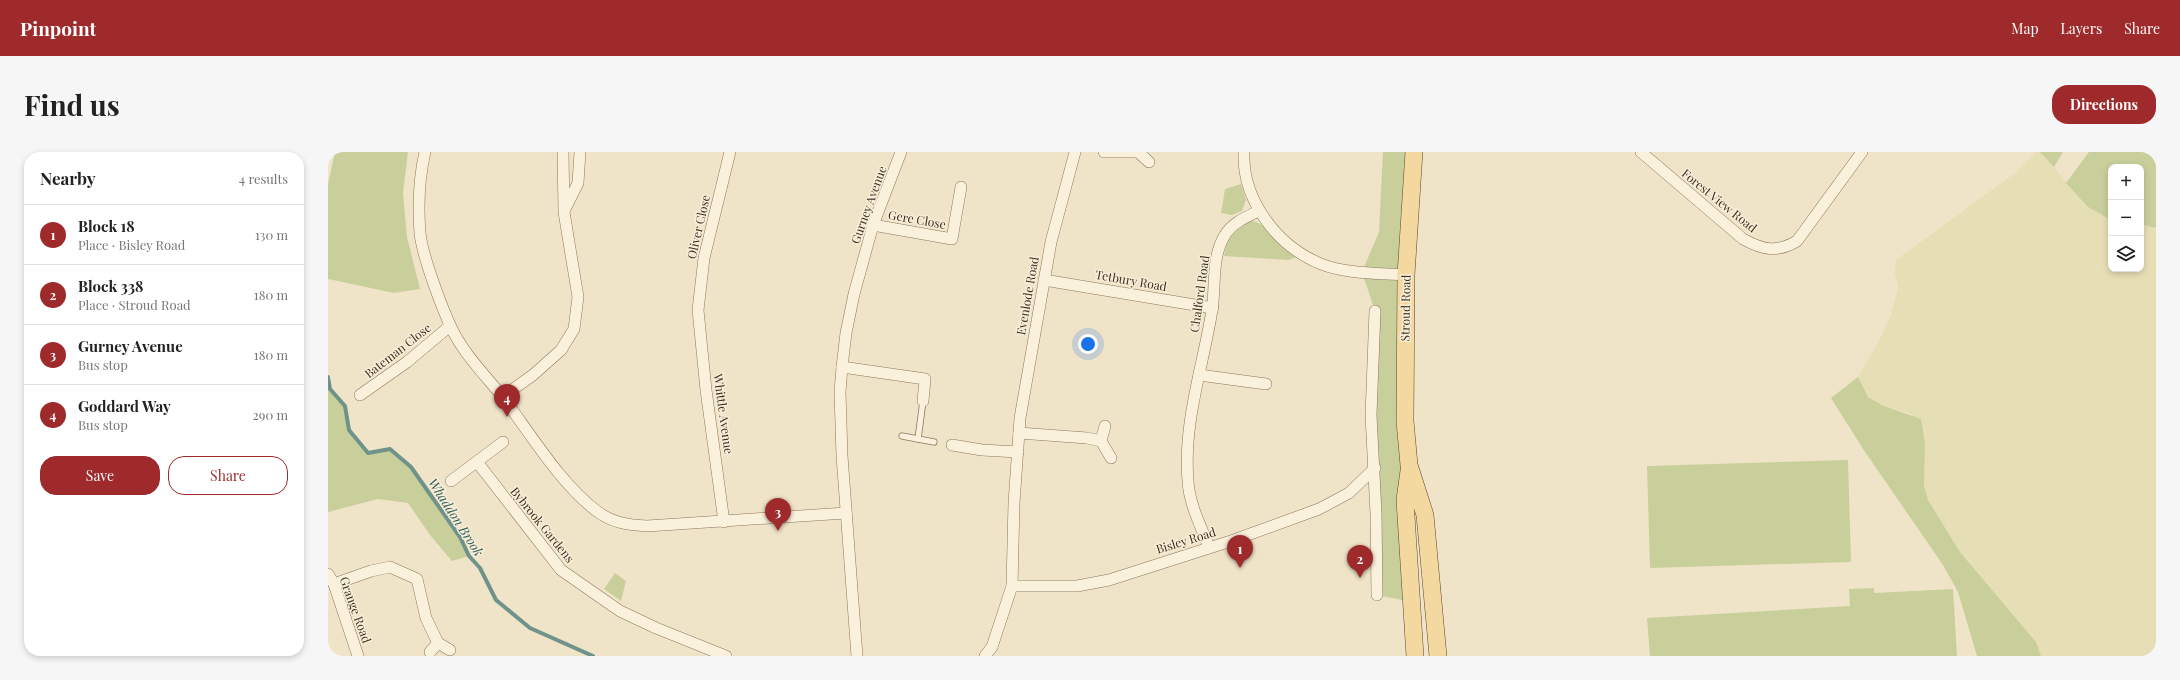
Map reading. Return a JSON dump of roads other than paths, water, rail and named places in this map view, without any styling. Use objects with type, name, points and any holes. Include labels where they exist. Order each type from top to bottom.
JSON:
[{"type":"main road","name":"Stroud Road","points":[[1414,152],[1406,275],[1405,421],[1409,465],[1405,500],[1415,656]]},
{"type":"main road","name":"Stroud Road","points":[[1409,465],[1425,515],[1438,656]]},
{"type":"street","points":[[425,152],[422,167],[420,234],[428,265],[450,326],[468,354],[546,456],[584,500],[610,519],[621,523],[647,526],[846,513]]},
{"type":"street","points":[[502,397],[533,376],[561,350],[574,329],[578,297],[564,212],[563,152]]},
{"type":"street","points":[[564,212],[578,183],[580,152]]},
{"type":"street","name":"Oliver Close","points":[[698,310],[704,258],[730,152]]},
{"type":"street","name":"Gurney Avenue","points":[[857,652],[840,417],[842,367],[851,307],[873,225],[901,152]]},
{"type":"street","name":"Evenlode Road","points":[[985,656],[992,647],[1012,586],[1014,503],[1019,433],[1030,356],[1051,242],[1075,152]]},
{"type":"street","points":[[1104,152],[1138,152],[1149,162]]},
{"type":"street","points":[[1244,152],[1243,169],[1259,211],[1273,229],[1298,251],[1322,264],[1362,272],[1406,275]]},
{"type":"street","name":"Forest View Road","points":[[1641,152],[1743,239],[1758,248],[1772,249],[1787,247],[1797,241],[1862,152]]},
{"type":"street","name":"Gere Close","points":[[873,225],[952,239],[961,187]]},
{"type":"street","name":"Chalford Road","points":[[1208,548],[1196,514],[1188,482],[1190,419],[1213,308],[1217,255],[1225,235],[1240,220],[1259,211]]},
{"type":"street","name":"Tetbury Road","points":[[1044,280],[1213,308]]},
{"type":"street","name":"Whittle Avenue","points":[[698,310],[706,390],[724,522]]},
{"type":"street","points":[[1374,311],[1371,415],[1375,468],[1377,595]]},
{"type":"street","name":"Bateman Close","points":[[360,395],[407,362],[450,326]]},
{"type":"street","points":[[842,367],[925,379],[923,401]]},
{"type":"street","points":[[1199,375],[1266,384]]},
{"type":"street","points":[[1105,426],[1101,441],[1110,458]]},
{"type":"street","points":[[1019,433],[1087,438],[1101,441]]},
{"type":"street","points":[[451,481],[503,442]]},
{"type":"street","points":[[956,443],[1018,450]]},
{"type":"street","name":"Bybrook Gardens","points":[[477,462],[560,570],[620,611],[656,628],[726,656]]},
{"type":"street","name":"Bisley Road","points":[[1012,586],[1077,586],[1109,580],[1208,548],[1319,509],[1350,493],[1375,468]]},
{"type":"street","points":[[334,584],[371,571],[390,567],[417,579],[426,618],[438,643],[450,650]]},
{"type":"street","name":"Grange Road","points":[[328,574],[334,584],[358,656]]},
{"type":"street","points":[[430,652],[438,643]]},
{"type":"lane","points":[[918,439],[923,401]]},
{"type":"lane","points":[[902,436],[934,442]]},
{"type":"waterway","name":"Whaddon Brook","points":[[328,377],[330,389],[345,406],[349,430],[368,453],[390,449],[411,467],[460,537],[469,556],[480,568],[496,600],[530,628],[593,656]]},
{"type":"place","name":"Goddard Way","points":[[507,417]]},
{"type":"place","name":"Gurney Avenue","points":[[778,531]]},
{"type":"place","name":"Block 18","points":[[1240,568]]},
{"type":"place","name":"Block 338","points":[[1360,578]]}]
